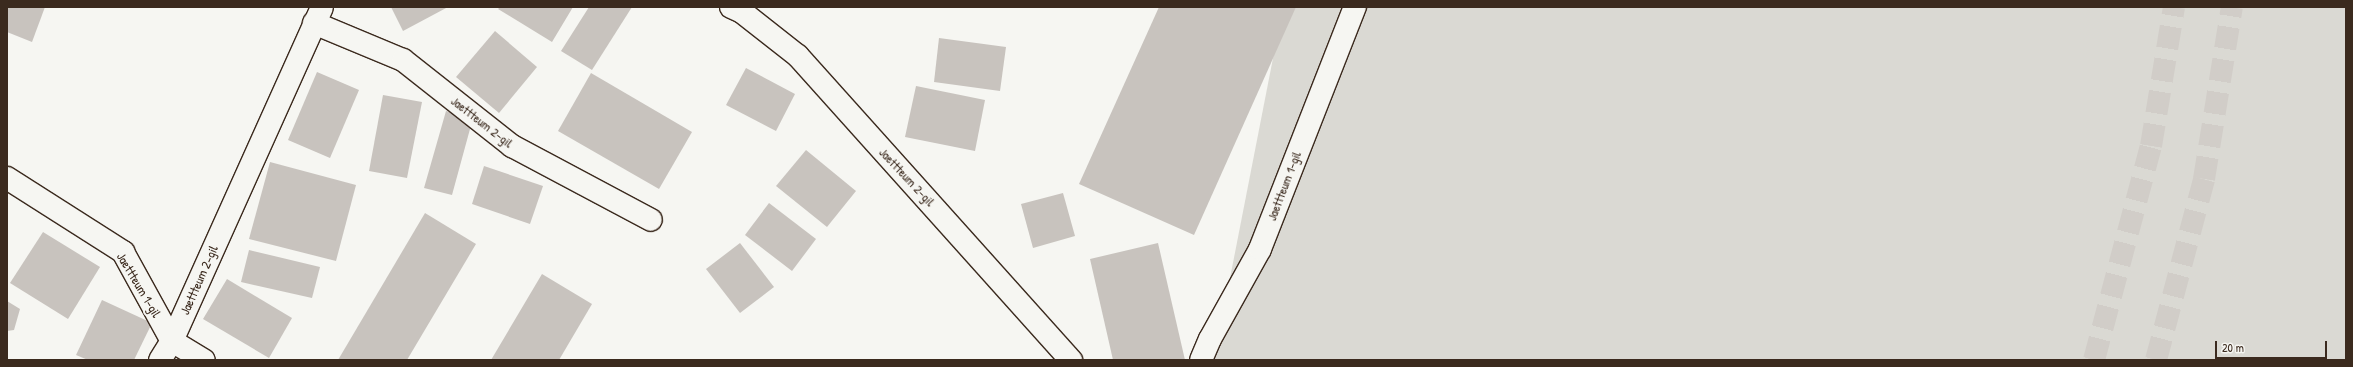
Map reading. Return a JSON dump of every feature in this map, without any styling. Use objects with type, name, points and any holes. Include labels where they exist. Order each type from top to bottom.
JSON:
[{"type":"street","name":"Jaettteum 2-gil","points":[[732,7],[742,12],[798,56],[1071,360]]},
{"type":"street","name":"Jaettteum 1-gil","points":[[1202,360],[1210,339],[1260,249],[1355,7]]},
{"type":"street","name":"Jaettteum 2-gil","points":[[160,360],[172,341],[318,15],[403,60],[512,146],[651,220]]},
{"type":"street","name":"Jaettteum 1-gil","points":[[7,178],[123,252],[172,341]]},
{"type":"street","points":[[172,341],[204,360]]},
{"type":"shaded area","points":[[1283,7],[2346,7],[2346,360],[1214,360]]},
{"type":"building","points":[[7,7],[45,7],[32,42],[7,32]]},
{"type":"building","points":[[391,7],[448,7],[403,31]]},
{"type":"building","points":[[500,7],[573,7],[552,42],[498,9]]},
{"type":"building","points":[[589,7],[632,7],[592,70],[561,51]]},
{"type":"building","points":[[1159,7],[1296,7],[1194,235],[1079,184]]},
{"type":"building","points":[[495,31],[537,67],[499,113],[456,77]]},
{"type":"building","points":[[939,38],[1006,47],[1000,91],[934,82]]},
{"type":"building","points":[[746,68],[795,94],[776,131],[726,105]]},
{"type":"building","points":[[317,72],[359,90],[330,158],[288,140]]},
{"type":"building","points":[[591,73],[692,132],[659,189],[558,131]]},
{"type":"building","points":[[916,86],[985,100],[975,151],[905,137]]},
{"type":"building","points":[[383,95],[422,102],[407,178],[369,171]]},
{"type":"building","points":[[446,111],[473,118],[452,195],[424,188]]},
{"type":"building","points":[[806,150],[856,191],[827,227],[776,186]]},
{"type":"building","points":[[270,162],[356,185],[336,261],[249,239]]},
{"type":"building","points":[[484,166],[543,186],[530,224],[472,204]]},
{"type":"building","points":[[1063,193],[1075,236],[1033,248],[1021,204]]},
{"type":"building","points":[[769,203],[816,239],[792,271],[745,235]]},
{"type":"building","points":[[425,213],[476,244],[407,360],[338,360]]},
{"type":"building","points":[[43,232],[100,267],[68,319],[10,283]]},
{"type":"building","points":[[740,243],[774,287],[740,313],[706,269]]},
{"type":"building","points":[[1158,243],[1185,360],[1113,360],[1090,259]]},
{"type":"building","points":[[249,250],[320,267],[312,298],[241,282]]},
{"type":"building","points":[[542,274],[592,304],[559,360],[491,360]]},
{"type":"building","points":[[227,279],[292,318],[269,358],[203,319]]},
{"type":"building","points":[[102,300],[152,323],[134,360],[88,360],[76,355]]},
{"type":"building","points":[[7,301],[20,309],[14,330],[7,331]]},
{"type":"tunnel","points":[[2094,360],[2151,146],[2174,7]]},
{"type":"tunnel","points":[[2156,360],[2204,179],[2232,7]]}]
